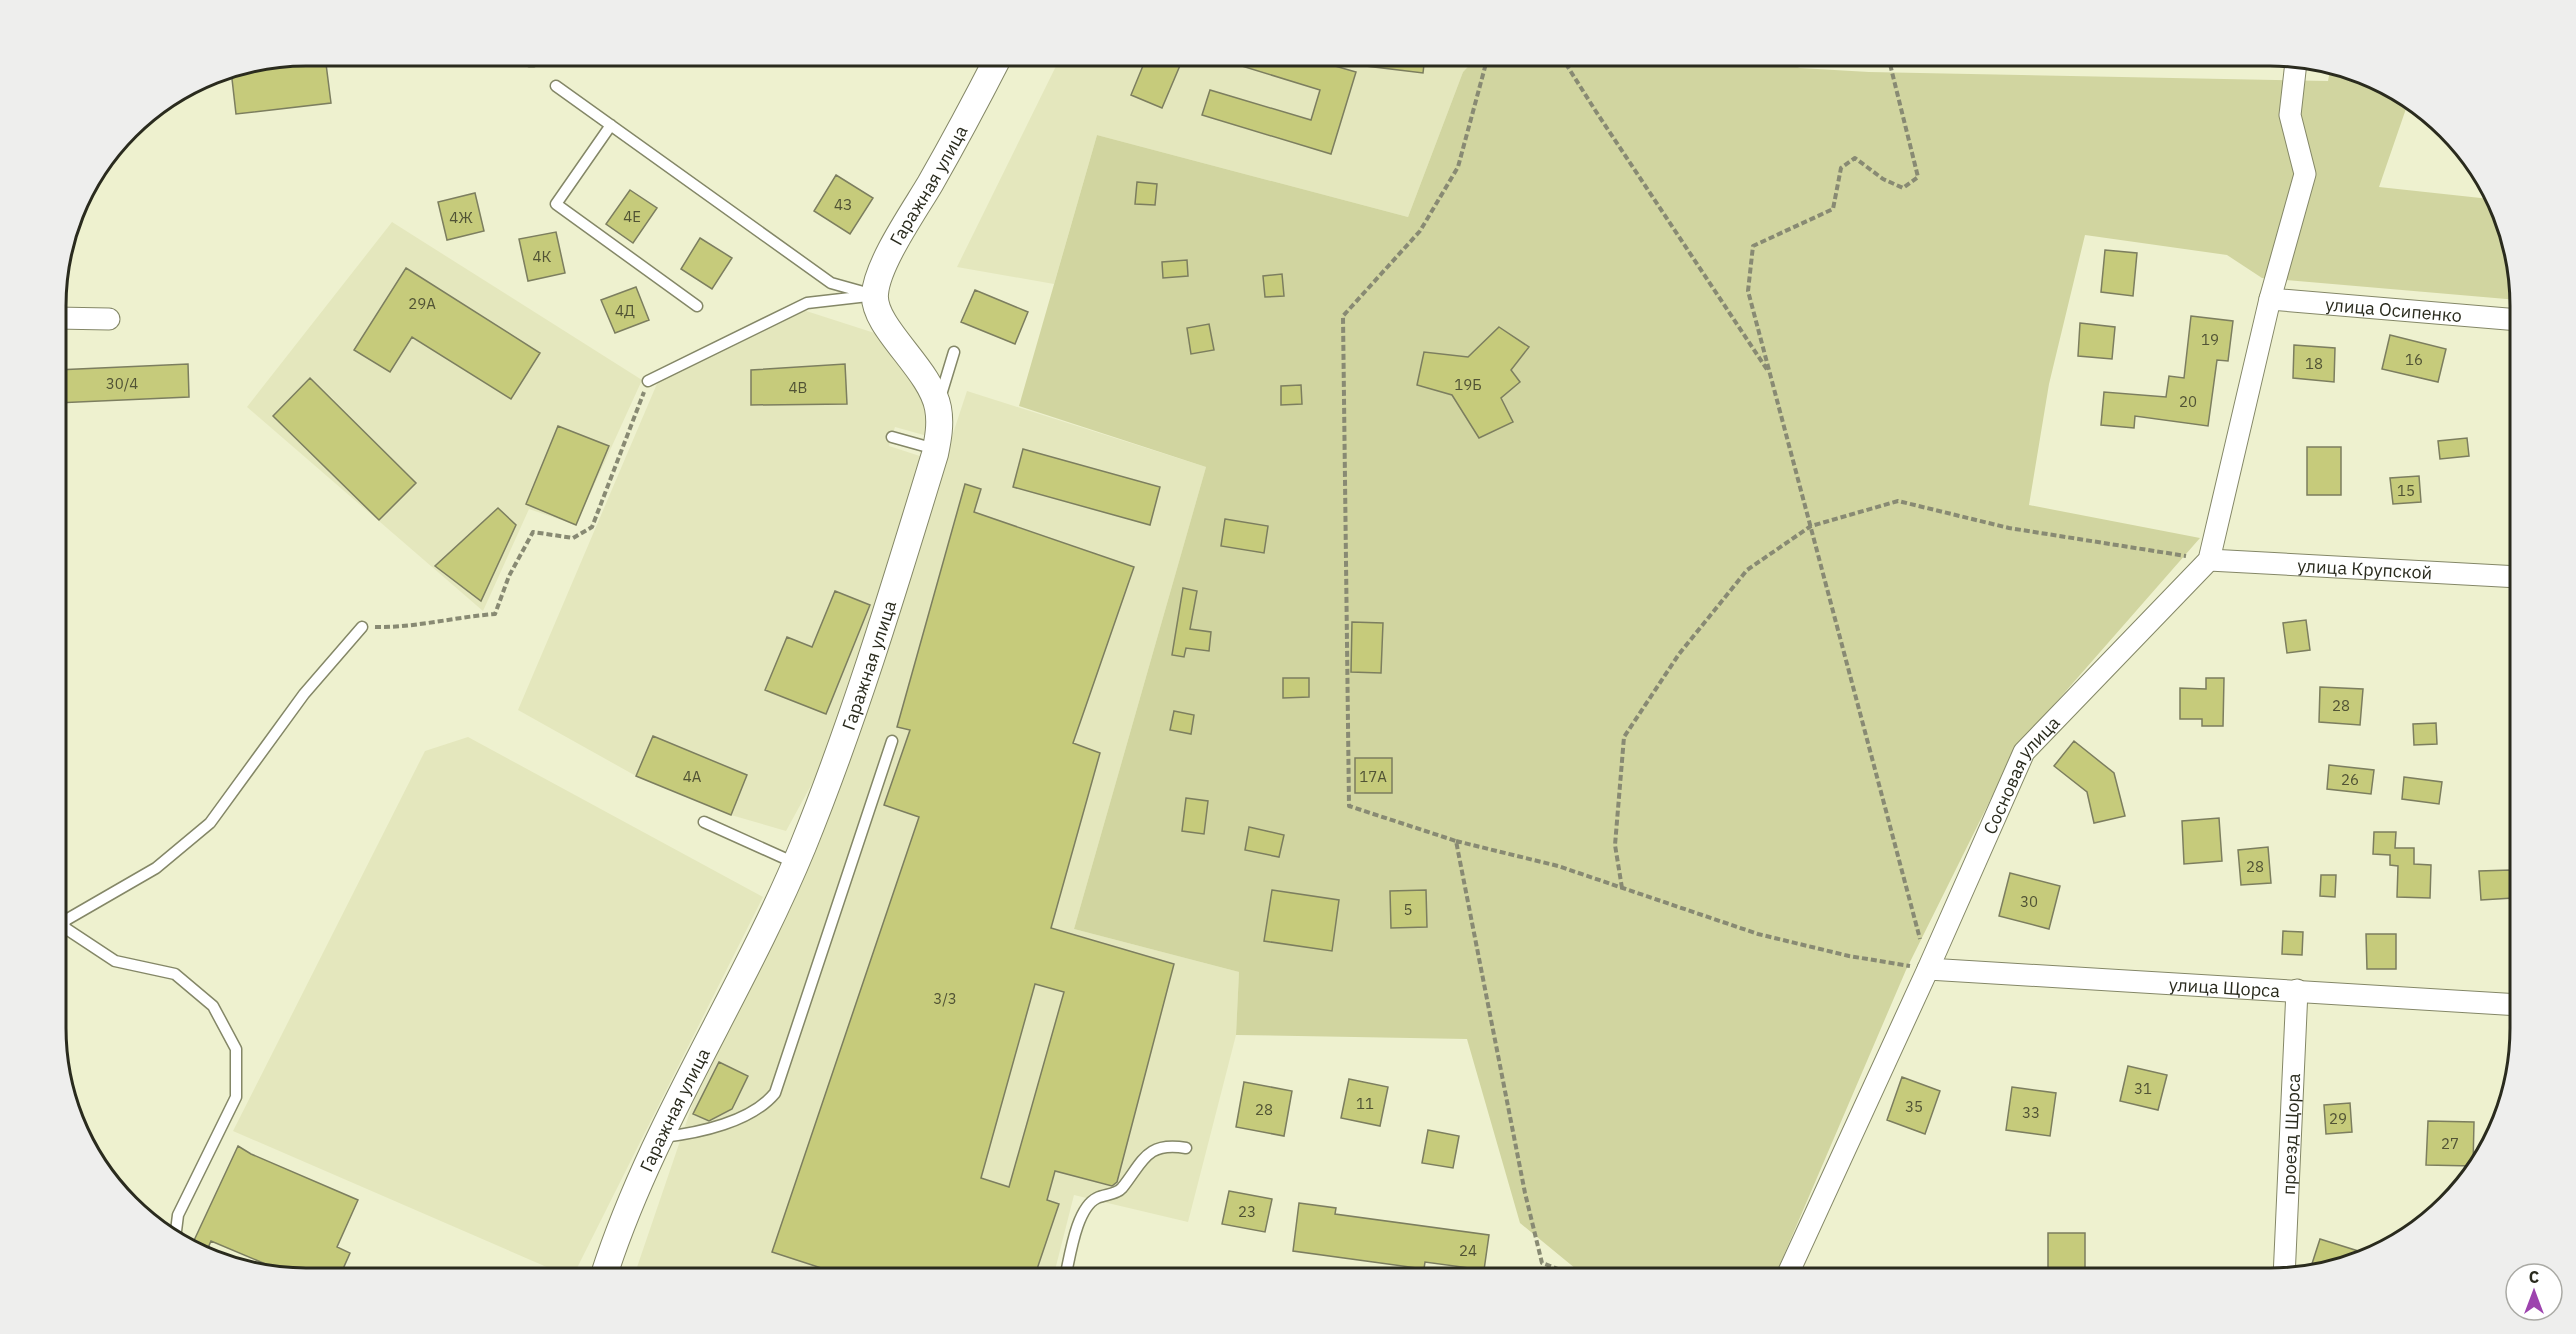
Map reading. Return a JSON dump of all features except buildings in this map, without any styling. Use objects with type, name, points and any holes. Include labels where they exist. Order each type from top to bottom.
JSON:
[{"type":"street","name":"Гаражная улица","points":[[610,1268],[629,1208],[795,863],[817,790],[884,622],[940,446],[938,407],[929,384],[911,357],[882,329],[874,296],[898,239],[993,66]]},
{"type":"street","points":[[2209,560],[2270,299],[2305,174],[2290,114],[2295,68]]},
{"type":"street","name":"улица Осипенко","points":[[2270,299],[2510,319]]},
{"type":"street","points":[[66,318],[109,319]]},
{"type":"street","name":"улица Крупской","points":[[2209,560],[2510,577]]},
{"type":"street","name":"Сосновая улица","points":[[1791,1268],[1928,969],[2024,752],[2209,560]]},
{"type":"street","name":"улица Щорса","points":[[1928,969],[2510,1004]]},
{"type":"street","name":"проезд Щорса","points":[[2284,1267],[2297,990]]},
{"type":"lane","points":[[556,86],[831,283],[874,296]]},
{"type":"lane","points":[[611,125],[556,204],[697,306]]},
{"type":"lane","points":[[648,381],[807,303],[874,296]]},
{"type":"lane","points":[[938,407],[954,352]]},
{"type":"lane","points":[[892,437],[940,446]]},
{"type":"lane","points":[[66,919],[156,868],[210,823],[304,694],[362,627]]},
{"type":"lane","points":[[662,1137],[715,1128],[766,1104],[775,1093],[892,741]]},
{"type":"lane","points":[[704,822],[795,863]]},
{"type":"lane","points":[[66,929],[116,961],[175,974],[213,1006],[236,1048],[236,1097],[178,1215],[177,1230]]},
{"type":"lane","points":[[1067,1268],[1078,1222],[1095,1198],[1120,1191],[1144,1156],[1160,1147],[1186,1148]]},
{"type":"path","points":[[1485,66],[1458,167],[1420,231],[1343,316],[1349,806],[1456,841],[1558,866],[1758,934],[1849,956],[1928,969],[1748,291],[1753,246],[1833,209],[1841,168],[1855,158],[1882,179],[1903,188],[1918,177],[1890,66]]},
{"type":"path","points":[[1568,66],[1770,374]]},
{"type":"path","points":[[362,627],[406,628],[453,617],[495,614],[509,576],[533,532],[573,538],[592,527],[648,381]]},
{"type":"path","points":[[1622,888],[1615,845],[1624,737],[1679,654],[1747,570],[1810,526],[1898,501],[2008,528],[2209,560]]},
{"type":"path","points":[[1456,841],[1523,1181],[1542,1263],[1555,1268]]},
{"type":"shaded area","points":[[1056,66],[1469,66],[1463,72],[1408,217],[1097,135],[1054,284],[957,267]]},
{"type":"shaded area","points":[[1469,66],[1795,66],[1869,72],[2328,81],[2329,74],[2362,84],[2406,109],[2379,187],[2484,198],[2502,244],[2510,299],[2262,278],[2227,255],[2085,235],[2049,384],[2029,505],[2200,538],[2016,748],[1906,970],[1778,1268],[1575,1268],[1520,1223],[1467,1039],[1236,1035],[1239,972],[1074,929],[1206,467],[1019,406],[1097,135],[1408,217],[1463,72]]},
{"type":"shaded area","points":[[392,222],[642,380],[576,525],[529,509],[483,611],[247,407]]},
{"type":"shaded area","points":[[800,309],[890,338],[933,406],[931,437],[895,427],[889,446],[926,458],[820,769],[786,831],[731,815],[636,776],[518,710],[659,379]]},
{"type":"shaded area","points":[[967,391],[1206,467],[1074,929],[1239,972],[1236,1035],[1188,1222],[1074,1195],[1056,1268],[637,1268],[693,1103],[818,843]]},
{"type":"shaded area","points":[[468,737],[763,897],[577,1268],[549,1268],[233,1131],[425,751]]}]
